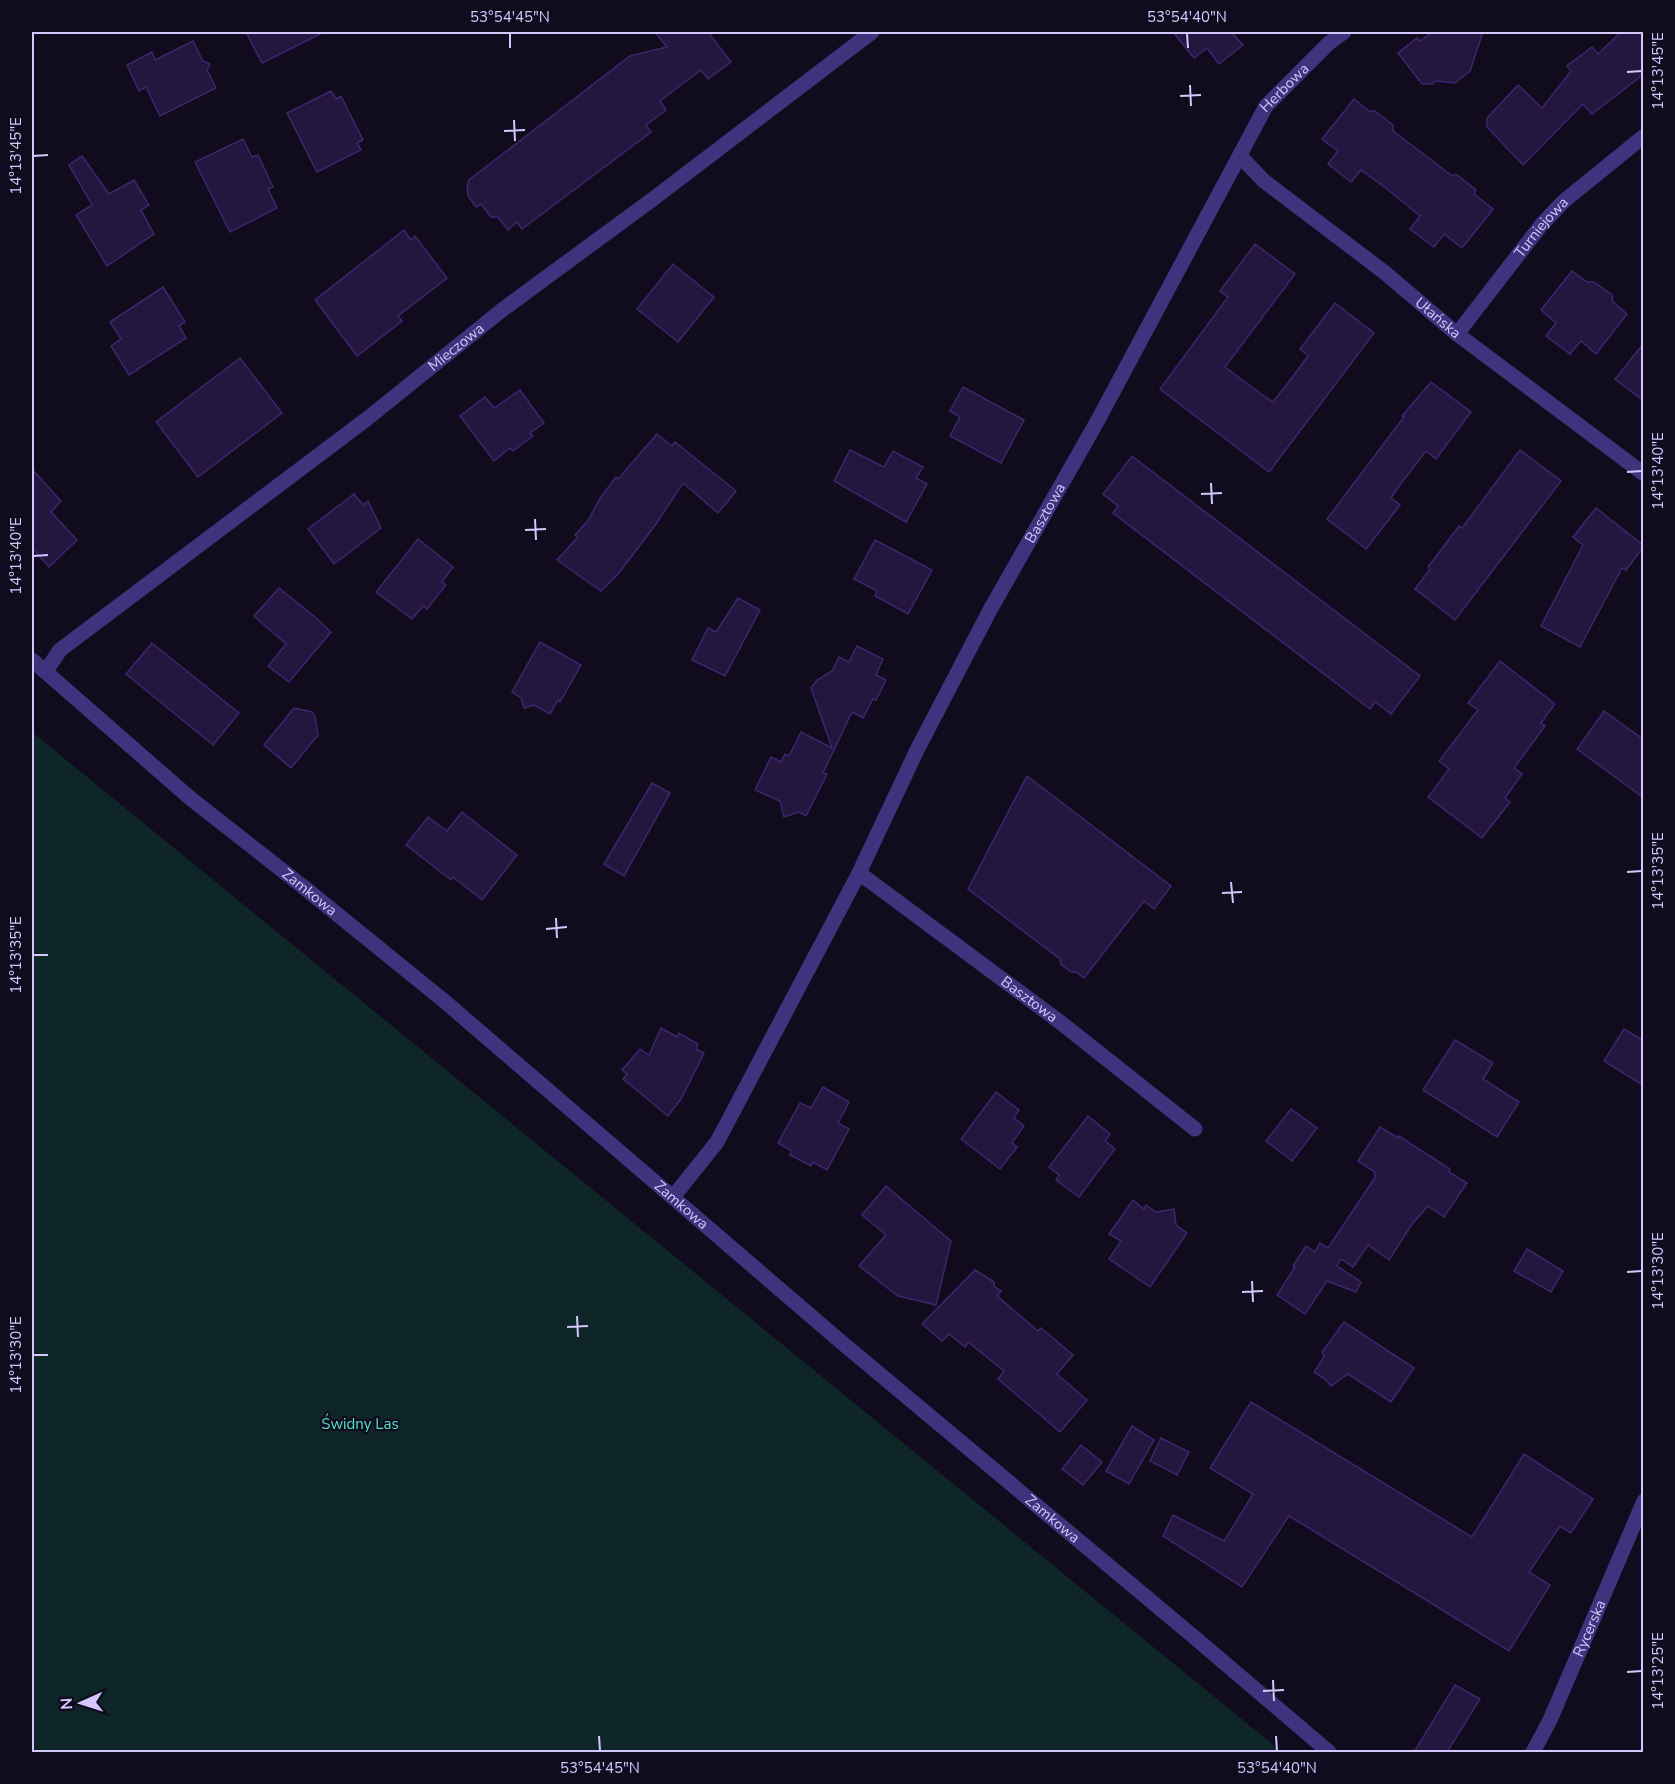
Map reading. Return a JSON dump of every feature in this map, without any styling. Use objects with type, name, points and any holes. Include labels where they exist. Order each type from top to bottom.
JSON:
[{"type":"street","name":"Mieczowa","points":[[46,671],[60,650],[368,418],[502,310],[653,199],[872,32]]},
{"type":"street","name":"Herbowa","points":[[1240,156],[1266,106],[1329,43],[1344,32]]},
{"type":"street","name":"Turniejowa","points":[[1457,334],[1542,224],[1564,201],[1644,136]]},
{"type":"street","name":"Ułańska","points":[[1240,156],[1264,181],[1384,272],[1457,334],[1644,474]]},
{"type":"street","name":"Basztowa","points":[[673,1197],[717,1142],[860,873],[917,750],[990,610],[1098,420],[1240,156]]},
{"type":"street","name":"Zamkowa","points":[[32,660],[190,798],[443,1000],[849,1349],[1329,1752]]},
{"type":"street","name":"Basztowa","points":[[860,873],[1060,1022],[1195,1129]]},
{"type":"street","name":"Rycerska","points":[[1533,1752],[1550,1720],[1644,1502]]},
{"type":"green space","name":"Świdny Las","points":[[32,732],[1282,1752],[32,1752]]},
{"type":"building","points":[[246,32],[324,32],[262,63]]},
{"type":"building","points":[[655,32],[708,32],[731,62],[708,79],[701,70],[660,101],[666,110],[646,125],[651,132],[522,229],[517,222],[508,230],[498,217],[491,217],[481,204],[476,207],[468,196],[469,180],[630,56],[667,47]]},
{"type":"building","points":[[1173,32],[1231,32],[1243,45],[1219,64],[1207,48],[1194,58]]},
{"type":"building","points":[[1433,32],[1483,32],[1470,71],[1455,83],[1436,81],[1432,84],[1422,84],[1398,53],[1417,38],[1420,41]]},
{"type":"building","points":[[1621,32],[1644,32],[1644,74],[1592,114],[1583,104],[1523,165],[1487,127],[1487,118],[1518,85],[1542,108],[1571,71],[1567,66],[1592,47],[1598,54]]},
{"type":"building","points":[[193,41],[203,61],[210,64],[207,70],[216,88],[160,116],[146,87],[139,91],[127,65],[152,52],[155,60]]},
{"type":"building","points":[[331,91],[336,99],[341,96],[363,140],[357,143],[361,150],[317,172],[287,113]]},
{"type":"building","points":[[1354,99],[1369,111],[1375,111],[1393,125],[1393,131],[1451,175],[1457,175],[1476,190],[1474,194],[1493,209],[1462,248],[1444,234],[1434,247],[1410,229],[1420,216],[1387,189],[1361,170],[1351,182],[1328,164],[1338,151],[1322,139]]},
{"type":"building","points":[[243,139],[252,157],[258,155],[273,187],[268,189],[277,208],[230,232],[195,162]]},
{"type":"building","points":[[82,156],[109,194],[134,180],[149,205],[141,210],[154,234],[107,266],[76,215],[92,205],[69,165]]},
{"type":"building","points":[[404,230],[411,240],[415,236],[447,278],[398,316],[402,321],[357,356],[315,300]]},
{"type":"building","points":[[1255,244],[1295,274],[1225,367],[1273,402],[1308,356],[1300,349],[1335,303],[1374,333],[1269,472],[1160,389],[1228,297],[1220,291]]},
{"type":"building","points":[[673,264],[714,297],[678,342],[637,309]]},
{"type":"building","points":[[1572,271],[1587,282],[1594,282],[1612,295],[1613,302],[1627,314],[1596,354],[1581,341],[1570,354],[1546,336],[1556,323],[1541,310]]},
{"type":"building","points":[[163,287],[185,322],[179,326],[186,338],[129,375],[111,346],[121,339],[110,322]]},
{"type":"building","points":[[1644,343],[1644,401],[1615,379]]},
{"type":"building","points":[[240,358],[282,413],[198,477],[156,422]]},
{"type":"building","points":[[1431,382],[1471,412],[1436,459],[1426,451],[1399,486],[1391,498],[1400,505],[1366,549],[1327,519],[1404,417],[1402,416]]},
{"type":"building","points":[[963,387],[1024,420],[1001,463],[950,436],[960,417],[950,411]]},
{"type":"building","points":[[520,390],[544,423],[530,433],[533,436],[513,451],[510,448],[494,461],[460,416],[485,397],[494,408]]},
{"type":"building","points":[[657,434],[672,446],[675,442],[736,491],[718,513],[683,483],[619,573],[601,591],[557,560],[578,537],[575,535],[589,519],[599,500],[616,477],[618,479]]},
{"type":"building","points":[[850,450],[884,467],[893,451],[923,467],[916,478],[927,484],[906,522],[834,481]]},
{"type":"building","points":[[1520,450],[1561,481],[1455,620],[1415,589],[1430,569],[1428,567],[1459,526],[1462,528]]},
{"type":"building","points":[[1132,456],[1420,676],[1391,714],[1375,702],[1370,709],[1113,513],[1118,506],[1103,494]]},
{"type":"building","points":[[32,469],[61,501],[51,512],[77,540],[49,567],[32,548]]},
{"type":"building","points":[[354,494],[363,505],[368,501],[381,528],[334,564],[308,529]]},
{"type":"building","points":[[1596,508],[1644,546],[1626,570],[1622,568],[1580,647],[1541,626],[1583,545],[1573,537]]},
{"type":"building","points":[[418,539],[453,567],[442,582],[446,585],[427,609],[423,606],[412,619],[376,592]]},
{"type":"building","points":[[875,540],[932,570],[908,614],[875,596],[877,591],[854,579]]},
{"type":"building","points":[[279,588],[331,632],[289,682],[268,666],[286,644],[254,616]]},
{"type":"building","points":[[738,598],[760,610],[725,676],[692,660],[708,628],[716,632]]},
{"type":"building","points":[[540,642],[581,665],[560,702],[558,700],[550,714],[534,705],[524,708],[521,698],[512,692]]},
{"type":"building","points":[[152,643],[239,713],[213,745],[126,674]]},
{"type":"building","points":[[857,646],[883,659],[876,675],[886,680],[876,700],[873,699],[863,718],[852,712],[823,773],[827,774],[806,816],[799,812],[784,817],[780,801],[755,790],[771,757],[781,762],[785,754],[789,756],[801,732],[832,748],[811,688],[817,680],[832,671],[839,657],[849,662]]},
{"type":"building","points":[[1500,661],[1555,704],[1541,723],[1545,726],[1514,768],[1522,774],[1505,798],[1510,802],[1482,838],[1428,797],[1449,769],[1439,761],[1478,710],[1468,703]]},
{"type":"building","points":[[294,708],[312,712],[315,716],[318,735],[291,768],[264,745]]},
{"type":"building","points":[[1604,711],[1644,740],[1644,798],[1577,749]]},
{"type":"building","points":[[1027,776],[1171,886],[1154,909],[1144,901],[1084,978],[1076,972],[1071,972],[1061,964],[1060,959],[968,889]]},
{"type":"building","points":[[652,783],[670,793],[624,876],[604,864]]},
{"type":"building","points":[[462,812],[517,855],[482,900],[453,877],[451,880],[406,845],[428,817],[447,831]]},
{"type":"building","points":[[661,1028],[677,1037],[679,1033],[698,1044],[696,1049],[704,1053],[681,1099],[668,1116],[623,1079],[627,1074],[622,1070],[640,1049],[649,1055]]},
{"type":"building","points":[[1624,1029],[1644,1041],[1644,1086],[1604,1061]]},
{"type":"building","points":[[1455,1040],[1493,1063],[1483,1079],[1519,1102],[1497,1137],[1423,1090]]},
{"type":"building","points":[[823,1087],[849,1102],[838,1123],[849,1129],[827,1170],[813,1162],[811,1166],[790,1155],[792,1151],[778,1143],[800,1103],[811,1108]]},
{"type":"building","points":[[996,1092],[1019,1110],[1014,1118],[1024,1126],[1012,1143],[1017,1147],[1000,1169],[961,1139]]},
{"type":"building","points":[[1291,1109],[1317,1128],[1292,1161],[1266,1141]]},
{"type":"building","points":[[1088,1116],[1110,1134],[1105,1141],[1115,1149],[1079,1197],[1056,1180],[1059,1175],[1049,1167]]},
{"type":"building","points":[[1380,1127],[1398,1138],[1399,1136],[1450,1169],[1449,1172],[1467,1183],[1444,1217],[1428,1206],[1412,1224],[1389,1260],[1368,1245],[1353,1267],[1341,1259],[1337,1266],[1361,1282],[1356,1292],[1327,1281],[1305,1314],[1277,1295],[1306,1246],[1315,1252],[1320,1243],[1328,1248],[1376,1176],[1375,1172],[1358,1161]]},
{"type":"building","points":[[886,1186],[951,1241],[936,1305],[898,1296],[859,1266],[886,1235],[862,1215]]},
{"type":"building","points":[[1133,1200],[1144,1209],[1146,1205],[1156,1212],[1174,1209],[1176,1225],[1187,1233],[1150,1287],[1109,1259],[1121,1241],[1109,1234]]},
{"type":"building","points":[[1527,1249],[1563,1271],[1551,1292],[1514,1271]]},
{"type":"building","points":[[975,1270],[994,1282],[994,1286],[1001,1291],[997,1296],[1038,1331],[1041,1328],[1073,1355],[1057,1374],[1087,1400],[1060,1432],[998,1379],[1004,1371],[968,1342],[965,1347],[949,1334],[942,1341],[922,1324]]},
{"type":"building","points":[[1344,1322],[1414,1368],[1391,1402],[1348,1374],[1331,1386],[1314,1372],[1324,1357],[1322,1352]]},
{"type":"building","points":[[1251,1402],[1472,1537],[1524,1454],[1593,1499],[1571,1533],[1560,1526],[1529,1572],[1550,1585],[1509,1651],[1289,1516],[1242,1587],[1163,1536],[1173,1515],[1224,1541],[1253,1494],[1210,1468]]},
{"type":"building","points":[[1132,1426],[1154,1440],[1129,1484],[1106,1471]]},
{"type":"building","points":[[1161,1438],[1189,1452],[1177,1475],[1150,1461]]},
{"type":"building","points":[[1081,1445],[1102,1462],[1083,1485],[1062,1469]]},
{"type":"building","points":[[1455,1685],[1480,1699],[1447,1752],[1414,1752]]}]
